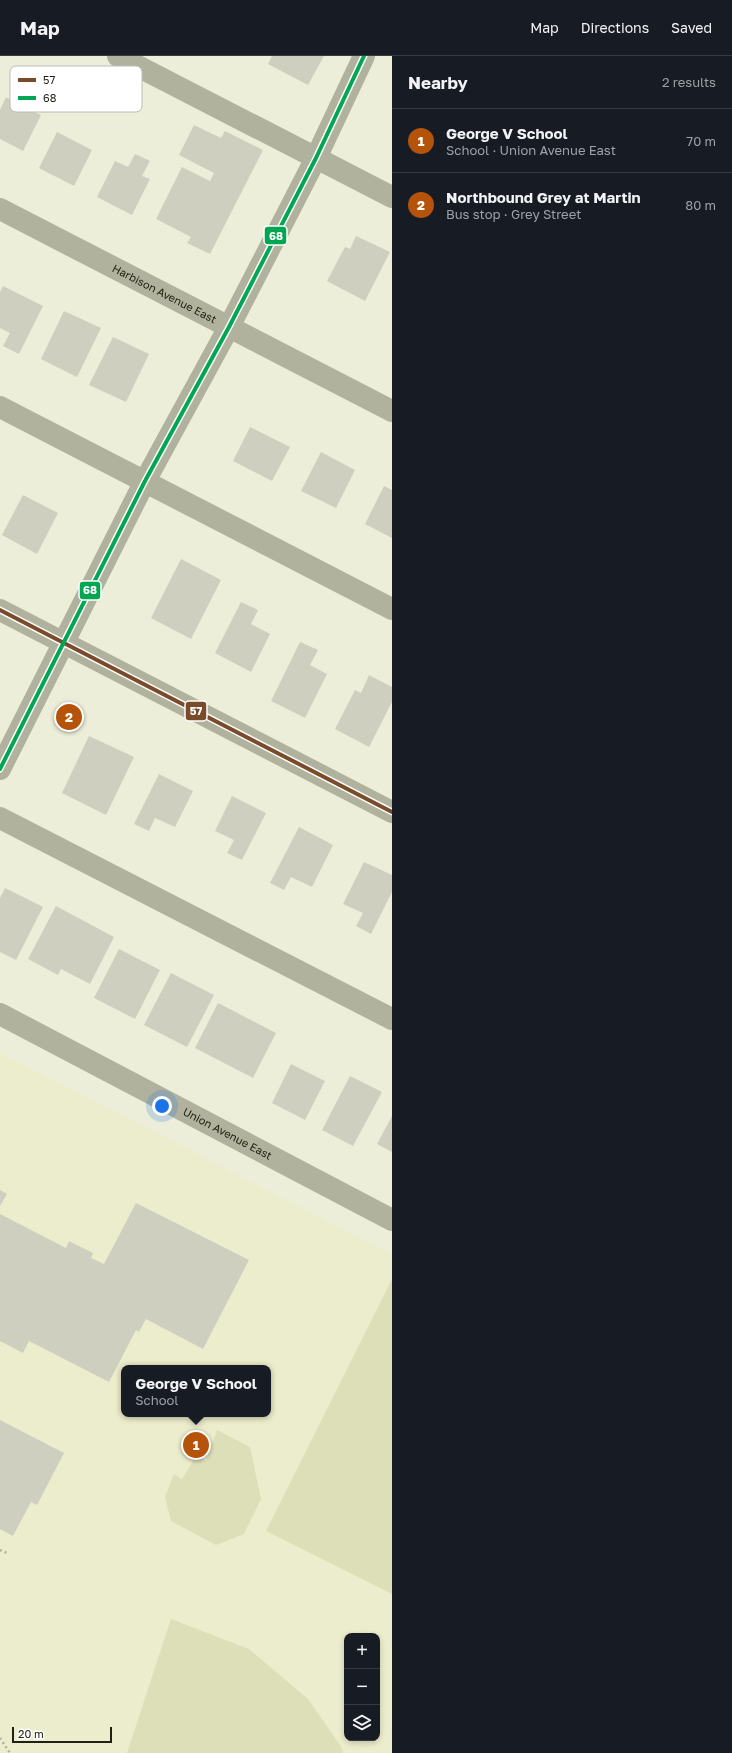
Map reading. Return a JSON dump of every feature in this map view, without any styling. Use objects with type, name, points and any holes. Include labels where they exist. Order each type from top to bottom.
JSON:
[{"type":"street","points":[[118,56],[137,66]]},
{"type":"street","points":[[0,769],[63,641],[145,481],[229,327],[316,158],[364,56]]},
{"type":"street","points":[[142,68],[392,197]]},
{"type":"street","name":"Harbison Avenue East","points":[[0,209],[392,411]]},
{"type":"street","points":[[0,407],[392,609]]},
{"type":"street","points":[[0,610],[63,641],[392,812]]},
{"type":"street","points":[[0,818],[392,1019]]},
{"type":"street","name":"Union Avenue East","points":[[0,1014],[392,1220]]},
{"type":"path","points":[[0,1550],[7,1553]]},
{"type":"path","points":[[0,1738],[10,1753]]},
{"type":"shaded area","points":[[0,1053],[392,1254],[392,1753],[0,1753]]},
{"type":"shaded area","points":[[392,1279],[392,1594],[266,1531]]},
{"type":"shaded area","points":[[217,1430],[250,1447],[261,1499],[244,1534],[216,1545],[171,1521],[165,1497],[174,1474],[182,1479],[197,1455],[206,1461]]},
{"type":"shaded area","points":[[171,1619],[249,1649],[308,1699],[342,1748],[343,1753],[127,1753]]},
{"type":"building","points":[[272,56],[324,56],[308,85],[268,64]]},
{"type":"building","points":[[6,97],[10,99],[10,112],[34,112],[41,115],[23,151],[0,139],[0,110]]},
{"type":"building","points":[[194,125],[221,138],[225,131],[263,150],[210,254],[187,243],[191,237],[156,219],[182,167],[210,181],[214,173],[179,155]]},
{"type":"building","points":[[57,132],[92,150],[74,186],[39,168]]},
{"type":"building","points":[[135,154],[150,161],[142,176],[150,179],[132,215],[97,197],[115,161],[128,167]]},
{"type":"building","points":[[356,236],[390,252],[365,301],[327,281],[345,247],[350,249]]},
{"type":"building","points":[[3,286],[43,306],[19,354],[3,346],[10,333],[0,328],[0,292]]},
{"type":"building","points":[[64,311],[101,328],[77,377],[41,359]]},
{"type":"building","points":[[113,337],[149,354],[126,402],[89,385]]},
{"type":"building","points":[[250,427],[290,447],[272,481],[233,461]]},
{"type":"building","points":[[321,452],[355,470],[336,508],[301,491]]},
{"type":"building","points":[[384,486],[392,490],[392,538],[365,524]]},
{"type":"building","points":[[23,495],[58,513],[37,554],[2,535]]},
{"type":"building","points":[[181,559],[221,580],[191,639],[151,618]]},
{"type":"building","points":[[241,602],[258,610],[251,624],[270,634],[251,672],[215,653]]},
{"type":"building","points":[[300,642],[318,650],[310,665],[327,674],[305,718],[271,701]]},
{"type":"building","points":[[369,675],[392,687],[392,702],[369,747],[335,729],[355,690],[361,693]]},
{"type":"building","points":[[89,736],[134,757],[106,815],[62,793]]},
{"type":"building","points":[[159,774],[193,791],[175,827],[155,818],[149,831],[134,824]]},
{"type":"building","points":[[232,796],[266,813],[242,860],[227,853],[234,840],[215,831]]},
{"type":"building","points":[[299,827],[333,845],[312,887],[291,877],[284,890],[270,883]]},
{"type":"building","points":[[364,862],[392,875],[392,892],[371,934],[356,926],[363,913],[343,904]]},
{"type":"building","points":[[5,888],[43,907],[16,960],[0,952],[0,898]]},
{"type":"building","points":[[56,906],[114,937],[90,984],[61,969],[58,975],[28,959]]},
{"type":"building","points":[[119,949],[160,970],[135,1019],[94,998]]},
{"type":"building","points":[[171,973],[214,995],[187,1047],[144,1025]]},
{"type":"building","points":[[218,1003],[276,1033],[253,1078],[195,1048]]},
{"type":"building","points":[[291,1064],[325,1081],[305,1120],[272,1103]]},
{"type":"building","points":[[350,1076],[382,1092],[353,1146],[322,1130]]},
{"type":"building","points":[[392,1116],[392,1152],[377,1144]]},
{"type":"building","points":[[0,1190],[7,1194],[0,1206]]},
{"type":"building","points":[[136,1203],[249,1260],[203,1349],[146,1319],[139,1332],[136,1330],[109,1382],[29,1341],[23,1353],[0,1341],[0,1214],[66,1248],[69,1241],[93,1253],[91,1258],[104,1264]]},
{"type":"building","points":[[0,1420],[64,1453],[37,1505],[31,1502],[13,1536],[0,1529]]},
{"type":"transit line","name":"68","points":[[0,769],[145,481],[229,327],[316,158],[364,56]]},
{"type":"transit line","name":"57","points":[[0,610],[392,812]]},
{"type":"place","name":"Northbound Grey at Martin","points":[[69,717]]},
{"type":"place","name":"George V School","points":[[196,1445]]}]
